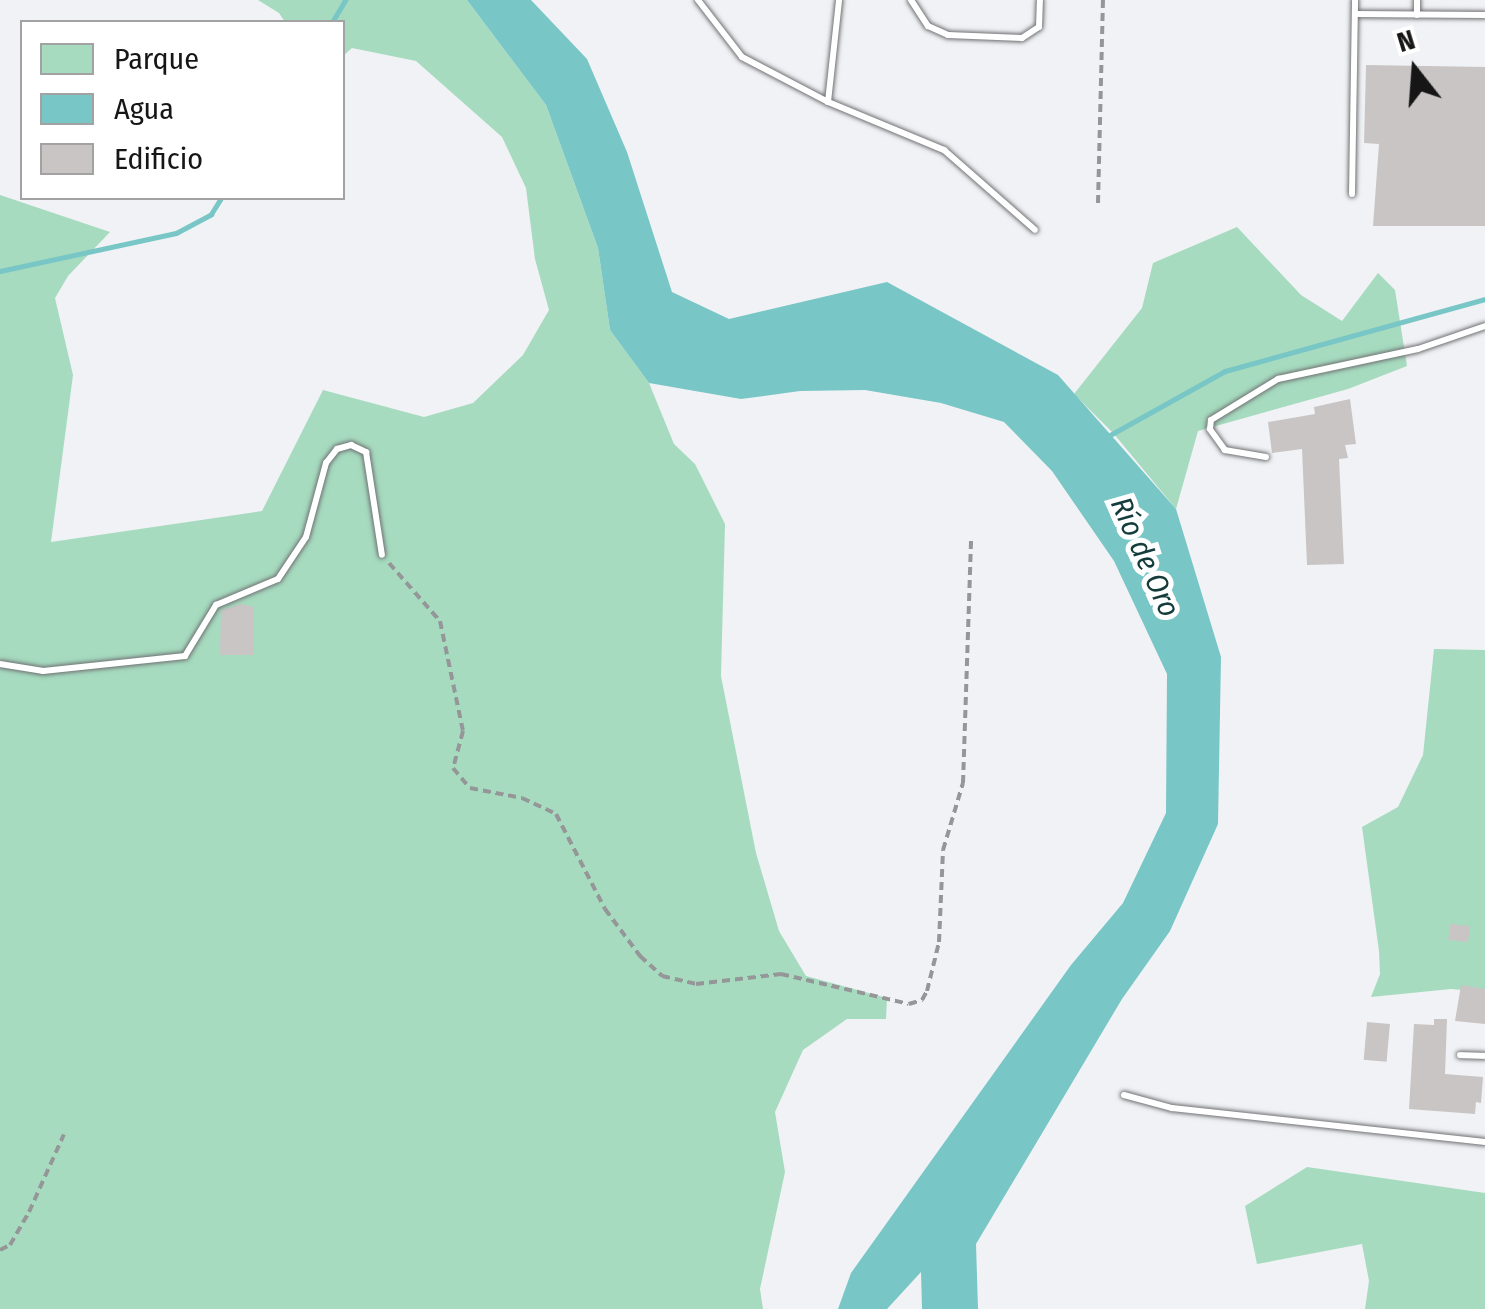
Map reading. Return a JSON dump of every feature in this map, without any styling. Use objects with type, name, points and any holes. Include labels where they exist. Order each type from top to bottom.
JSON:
[{"type":"lane","points":[[698,0],[742,56],[828,102],[944,150],[1034,230]]},
{"type":"lane","points":[[828,102],[838,0]]},
{"type":"lane","points":[[911,0],[928,26],[948,36],[1022,38],[1039,27],[1040,0]]},
{"type":"lane","points":[[1352,194],[1355,0]]},
{"type":"lane","points":[[1417,0],[1417,15]]},
{"type":"lane","points":[[1355,14],[1485,15]]},
{"type":"lane","points":[[1266,457],[1225,450],[1210,429],[1212,420],[1278,379],[1418,349],[1485,326]]},
{"type":"lane","points":[[0,664],[43,671],[184,656],[216,604],[278,579],[306,537],[326,462],[337,449],[351,445],[366,452],[382,556]]},
{"type":"lane","points":[[1460,1055],[1485,1056]]},
{"type":"lane","points":[[1124,1095],[1172,1108],[1485,1142]]},
{"type":"path","points":[[1098,202],[1103,0]]},
{"type":"path","points":[[382,556],[440,621],[462,730],[453,768],[470,788],[522,798],[556,814],[605,909],[640,956],[662,976],[696,984],[781,974],[908,1004],[922,1000],[928,991],[939,942],[943,850],[963,783],[971,537]]},
{"type":"path","points":[[0,1250],[10,1245],[29,1212],[64,1134]]},
{"type":"green space","points":[[258,0],[467,0],[546,105],[598,248],[610,330],[649,383],[674,444],[695,464],[725,524],[721,676],[756,853],[779,931],[806,976],[887,998],[886,1019],[847,1019],[803,1050],[775,1112],[785,1172],[760,1289],[763,1309],[0,1309],[0,195],[110,232],[68,276],[55,298],[73,375],[51,542],[262,511],[323,390],[424,417],[473,403],[523,355],[549,310],[535,259],[526,188],[502,137],[416,61],[352,48],[345,54],[345,20],[284,20]]},
{"type":"green space","points":[[1237,227],[1301,295],[1342,321],[1378,273],[1395,290],[1407,366],[1348,389],[1198,431],[1176,509],[1114,434],[1074,394],[1142,308],[1153,263]]},
{"type":"green space","points":[[1434,649],[1485,650],[1485,992],[1451,989],[1371,997],[1380,974],[1379,951],[1362,827],[1398,807],[1423,755]]},
{"type":"green space","points":[[1307,1167],[1485,1193],[1485,1309],[1365,1309],[1369,1281],[1362,1244],[1257,1264],[1245,1206]]},
{"type":"water","name":"Río de Oro","points":[[467,0],[531,0],[587,59],[627,152],[672,292],[729,319],[887,282],[1058,375],[1176,509],[1221,657],[1218,824],[1170,931],[1122,999],[976,1244],[978,1309],[922,1309],[921,1272],[887,1309],[838,1309],[851,1273],[1071,965],[1123,903],[1166,813],[1167,674],[1114,561],[1052,471],[1004,422],[941,403],[865,390],[800,391],[741,399],[649,383],[610,330],[598,248],[546,105]]},
{"type":"building","points":[[1366,65],[1485,67],[1485,226],[1373,226],[1379,144],[1364,143]]},
{"type":"building","points":[[1350,399],[1356,444],[1345,445],[1348,458],[1339,459],[1344,564],[1307,565],[1302,449],[1272,453],[1268,422],[1315,414],[1314,407]]},
{"type":"building","points":[[242,604],[254,607],[254,655],[220,655],[221,610]]},
{"type":"building","points":[[1450,924],[1470,926],[1468,942],[1448,940]]},
{"type":"building","points":[[1461,985],[1485,989],[1485,1024],[1455,1021]]},
{"type":"building","points":[[1434,1019],[1447,1019],[1445,1074],[1483,1077],[1481,1103],[1476,1102],[1475,1114],[1409,1109],[1414,1024],[1434,1025]]},
{"type":"building","points":[[1367,1022],[1390,1024],[1387,1062],[1364,1060]]},
{"type":"waterway","points":[[333,20],[345,0]]},
{"type":"waterway","points":[[0,271],[176,233],[211,214],[220,200]]},
{"type":"waterway","points":[[1110,435],[1225,371],[1485,299]]}]
